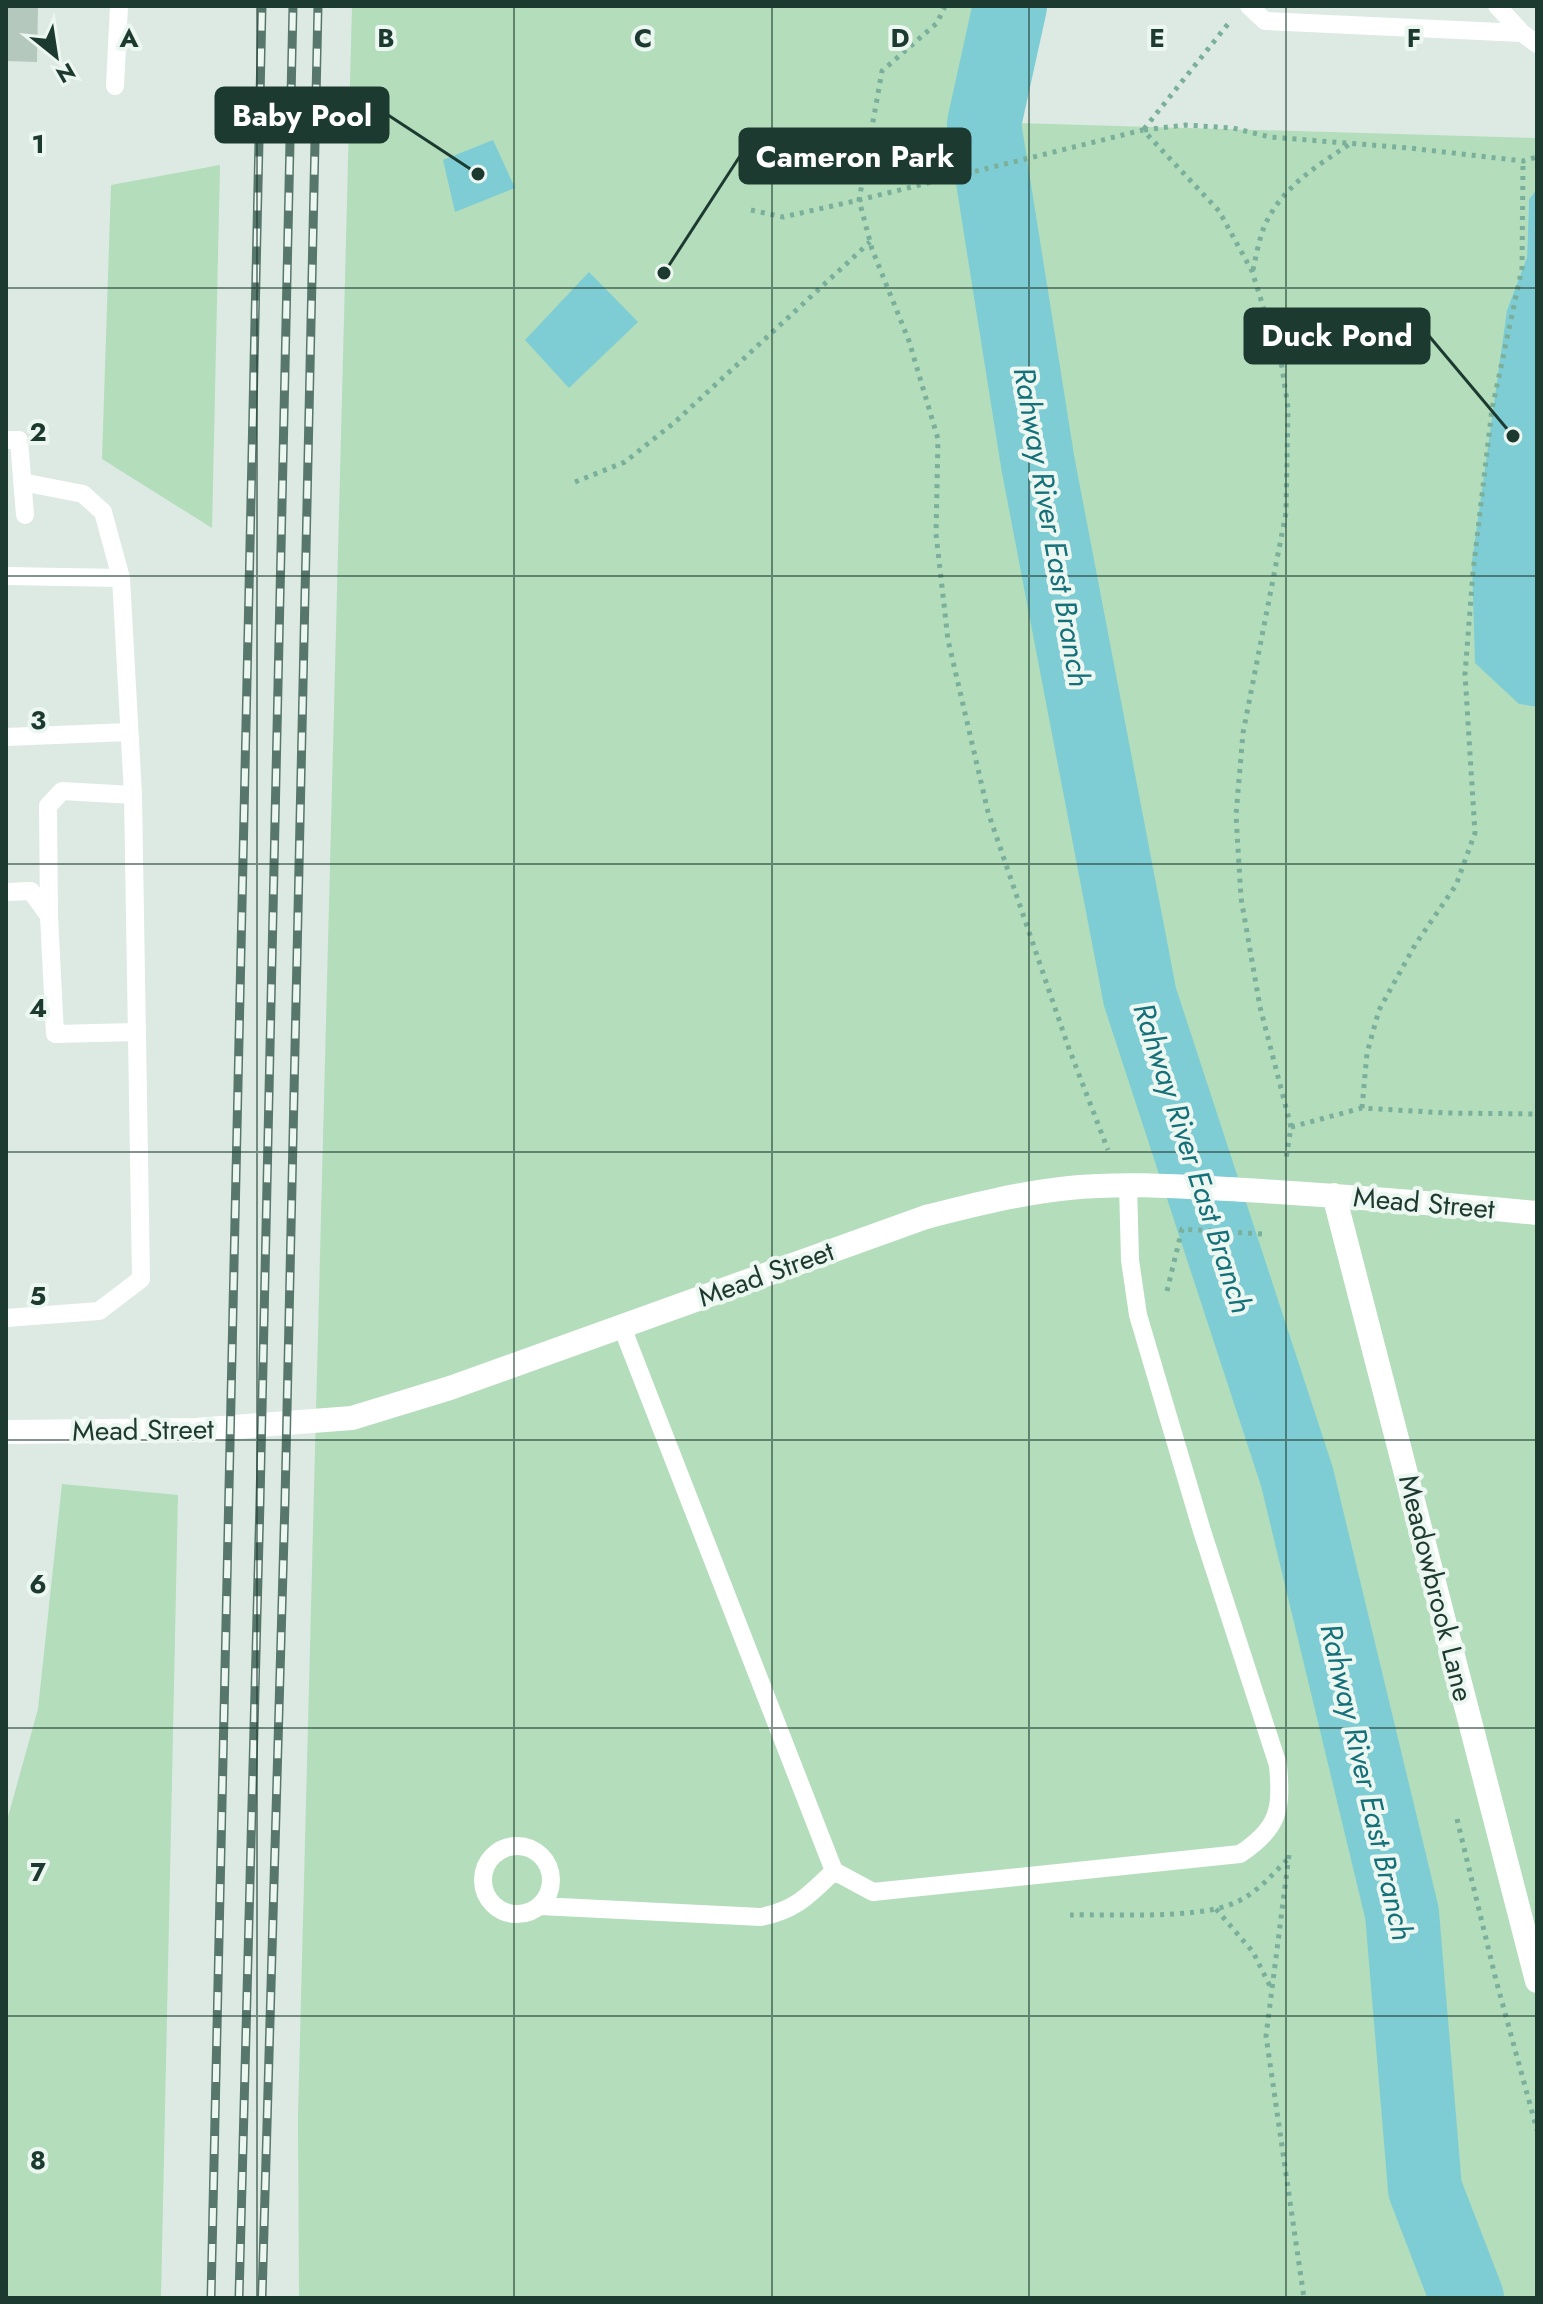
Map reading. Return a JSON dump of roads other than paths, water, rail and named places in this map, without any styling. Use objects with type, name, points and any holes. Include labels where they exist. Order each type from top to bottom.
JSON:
[{"type":"street","name":"Mead Street","points":[[6,1432],[196,1430],[352,1418],[450,1388],[926,1217],[990,1200],[1069,1188],[1128,1184],[1245,1190],[1537,1213]]},
{"type":"street","name":"Meadowbrook Lane","points":[[1334,1195],[1537,1981]]},
{"type":"lane","points":[[115,86],[119,6]]},
{"type":"lane","points":[[1249,6],[1265,21],[1529,38]]},
{"type":"lane","points":[[1497,6],[1529,38]]},
{"type":"lane","points":[[6,440],[19,440],[25,515]]},
{"type":"lane","points":[[6,1318],[99,1311],[141,1279],[133,795],[121,578],[103,512],[83,494],[22,482]]},
{"type":"lane","points":[[6,576],[121,578]]},
{"type":"lane","points":[[6,737],[129,732]]},
{"type":"lane","points":[[133,795],[62,791],[48,806],[49,916],[55,1034],[136,1032]]},
{"type":"lane","points":[[6,892],[31,891],[49,916]]},
{"type":"lane","points":[[622,1327],[834,1871],[873,1892],[1240,1854],[1263,1838],[1273,1821],[1281,1797],[1278,1765],[1202,1531],[1138,1315],[1130,1260],[1128,1184]]},
{"type":"lane","points":[[540,1906],[761,1917],[782,1912],[801,1902],[834,1871]]},
{"type":"water","points":[[493,140],[515,188],[455,212],[443,160]]},
{"type":"water","points":[[1537,189],[1537,707],[1519,704],[1475,663],[1472,562],[1507,310],[1527,257],[1529,199]]},
{"type":"water","points":[[589,272],[638,322],[569,388],[525,340]]},
{"type":"waterway","name":"Rahway River East Branch","points":[[1010,6],[984,124],[1038,464],[1140,997],[1297,1477],[1402,1913],[1425,2189],[1467,2298]]},
{"type":"railway","points":[[211,2298],[262,6]]},
{"type":"railway","points":[[239,2298],[293,6]]},
{"type":"railway","points":[[262,2298],[285,1501],[318,6]]},
{"type":"place","name":"Baby Pool","points":[[478,174]]},
{"type":"place","name":"Cameron Park","points":[[664,273]]},
{"type":"place","name":"Duck Pond","points":[[1513,436]]}]
